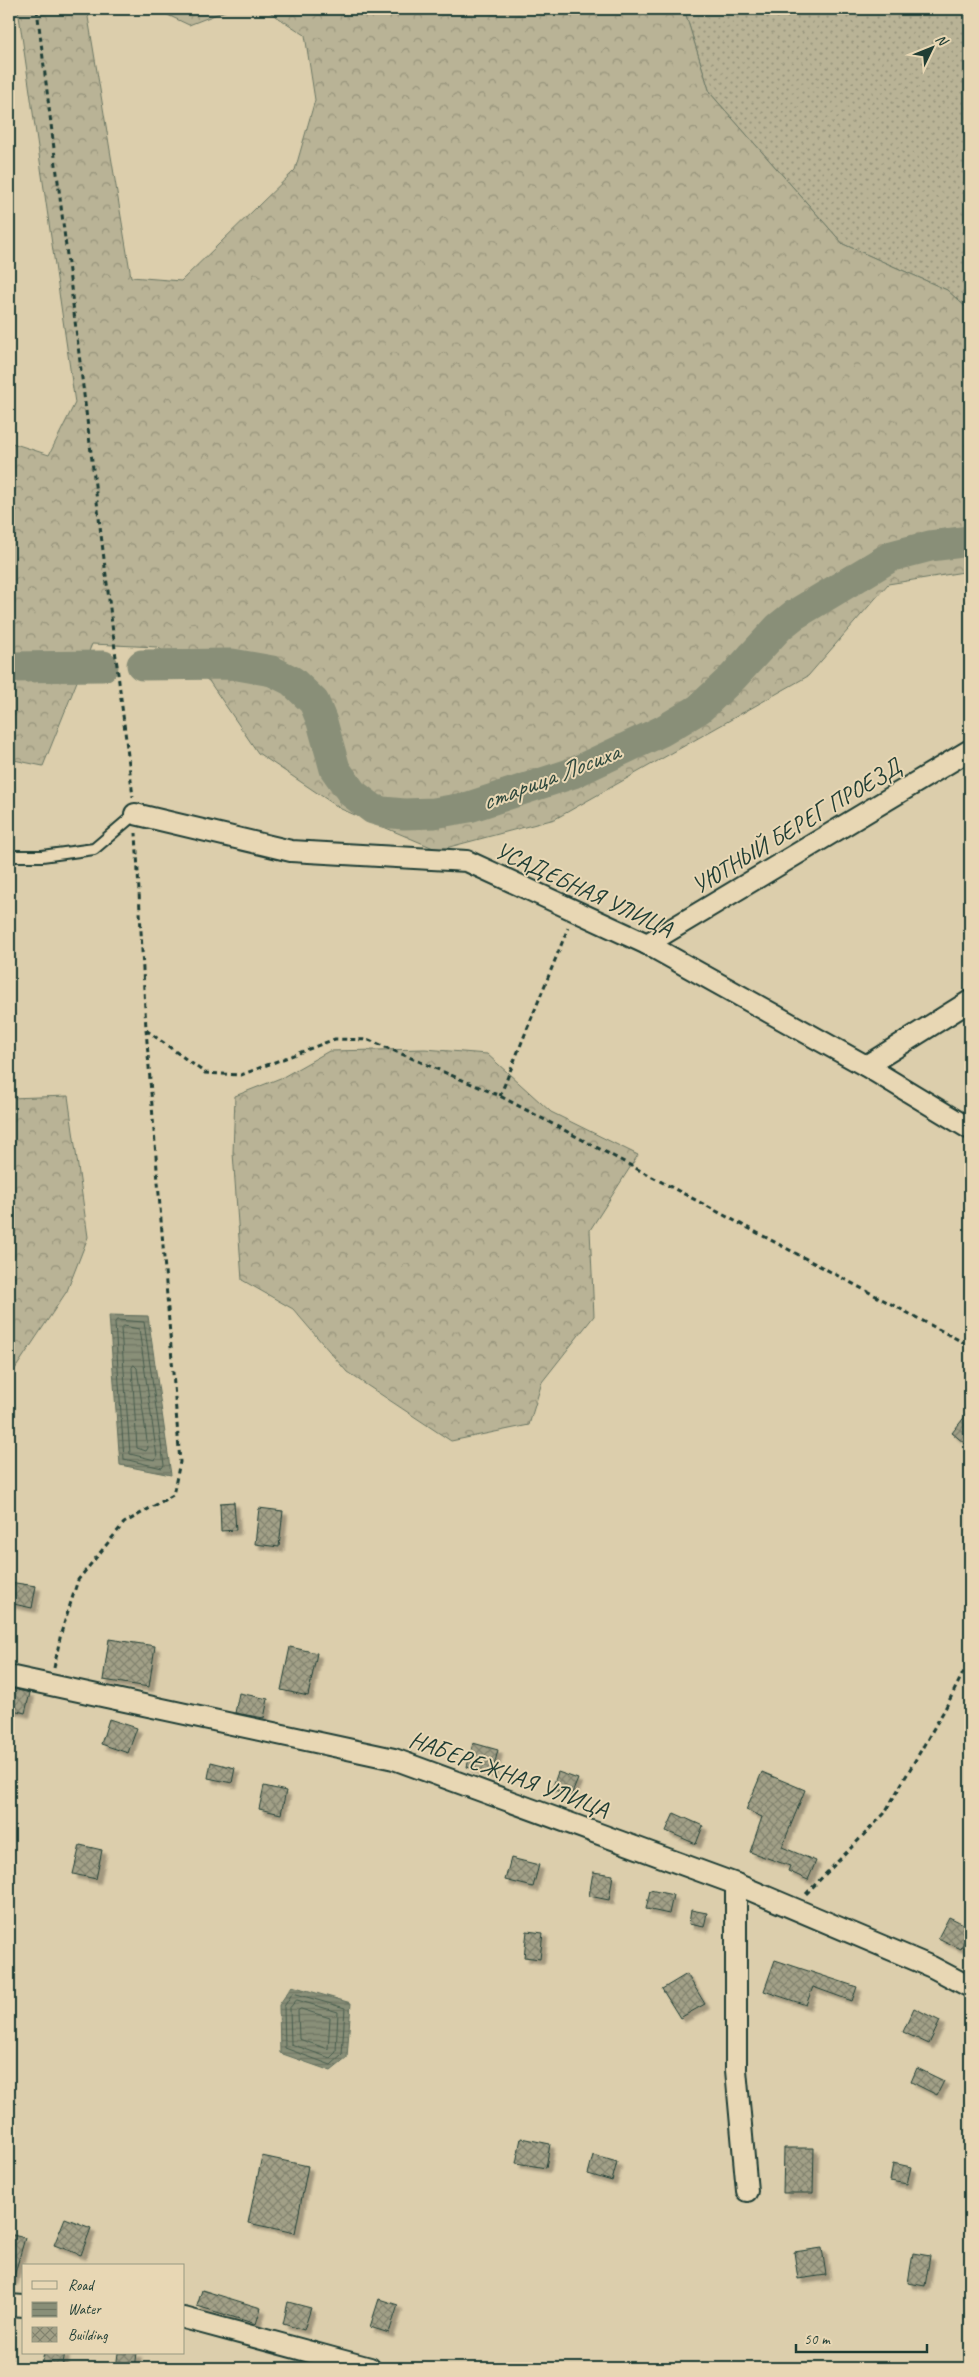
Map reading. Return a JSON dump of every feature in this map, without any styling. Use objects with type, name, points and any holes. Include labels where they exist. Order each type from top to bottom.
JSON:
[{"type":"street","name":"УЮТНЫЙ БЕРЕГ ПРОЕЗД","points":[[647,944],[970,750]]},
{"type":"street","name":"УСАДЕБНАЯ УЛИЦА","points":[[136,814],[291,851],[467,861],[647,944],[866,1066],[970,1130]]},
{"type":"street","points":[[866,1066],[970,1001]]},
{"type":"street","name":"НАБЕРЕЖНАЯ УЛИЦА","points":[[9,1676],[394,1759],[736,1884],[932,1966],[970,1987]]},
{"type":"street","points":[[736,1884],[736,2070],[747,2191]]},
{"type":"street","points":[[9,2305],[22,2306]]},
{"type":"street","points":[[185,2318],[370,2368]]},
{"type":"lane","points":[[9,856],[42,856],[94,849],[136,814]]},
{"type":"path","points":[[37,9],[136,814],[146,1029],[180,1462],[173,1495],[124,1523],[78,1580],[62,1633],[51,1684]]},
{"type":"path","points":[[500,1096],[575,912]]},
{"type":"path","points":[[146,1029],[206,1073],[241,1075],[334,1038],[369,1040],[500,1096],[970,1346]]},
{"type":"path","points":[[793,1907],[884,1814],[945,1709],[970,1659]]},
{"type":"green space","points":[[18,9],[96,9],[88,17],[131,277],[181,281],[295,170],[315,100],[305,35],[265,9],[684,9],[710,93],[843,244],[947,290],[970,311],[970,571],[888,584],[808,676],[555,819],[438,850],[341,809],[258,753],[209,681],[157,647],[92,644],[43,766],[9,759],[9,442],[49,455],[75,403]]},
{"type":"green space","points":[[155,9],[230,9],[189,25]]},
{"type":"green space","points":[[684,9],[970,9],[970,311],[947,290],[843,244],[710,93]]},
{"type":"green space","points":[[425,1049],[487,1054],[551,1112],[638,1155],[590,1230],[594,1316],[542,1382],[529,1425],[451,1441],[347,1372],[293,1309],[242,1280],[233,1153],[235,1096],[283,1077],[329,1051]]},
{"type":"green space","points":[[68,1096],[88,1237],[67,1291],[9,1378],[9,1098]]},
{"type":"water","points":[[109,1315],[148,1316],[171,1475],[120,1465]]},
{"type":"water","points":[[292,1986],[351,2003],[347,2058],[331,2071],[280,2053],[279,2005]]},
{"type":"building","points":[[970,1410],[970,1448],[952,1433]]},
{"type":"building","points":[[234,1502],[236,1530],[221,1531],[220,1503]]},
{"type":"building","points":[[259,1508],[283,1511],[279,1547],[255,1544]]},
{"type":"building","points":[[9,1582],[36,1586],[32,1608],[9,1603]]},
{"type":"building","points":[[109,1639],[155,1646],[149,1687],[103,1680]]},
{"type":"building","points":[[290,1647],[317,1653],[308,1696],[281,1690]]},
{"type":"building","points":[[9,1688],[30,1693],[25,1713],[9,1709]]},
{"type":"building","points":[[239,1693],[268,1699],[264,1718],[235,1713]]},
{"type":"building","points":[[109,1719],[137,1728],[128,1753],[101,1744]]},
{"type":"building","points":[[473,1743],[498,1750],[492,1774],[467,1767]]},
{"type":"building","points":[[211,1762],[235,1768],[232,1783],[208,1778]]},
{"type":"building","points":[[558,1772],[578,1779],[571,1796],[552,1789]]},
{"type":"building","points":[[762,1772],[805,1790],[782,1847],[816,1861],[808,1880],[788,1871],[790,1866],[750,1852],[762,1817],[746,1810]]},
{"type":"building","points":[[264,1786],[286,1791],[281,1814],[259,1809]]},
{"type":"building","points":[[674,1813],[703,1826],[696,1844],[666,1831]]},
{"type":"building","points":[[80,1845],[102,1850],[96,1879],[73,1874]]},
{"type":"building","points":[[511,1858],[539,1865],[533,1887],[505,1880]]},
{"type":"building","points":[[593,1872],[613,1875],[609,1900],[589,1896]]},
{"type":"building","points":[[650,1890],[673,1895],[669,1914],[646,1909]]},
{"type":"building","points":[[691,1910],[707,1913],[704,1927],[689,1924]]},
{"type":"building","points":[[949,1917],[970,1927],[961,1949],[938,1938]]},
{"type":"building","points":[[527,1931],[543,1933],[540,1959],[524,1957]]},
{"type":"building","points":[[775,1960],[857,1987],[852,2001],[813,1987],[806,2005],[764,1991]]},
{"type":"building","points":[[687,1974],[705,2004],[680,2018],[662,1989]]},
{"type":"building","points":[[914,2008],[940,2021],[929,2044],[903,2032]]},
{"type":"building","points":[[917,2068],[944,2081],[937,2095],[911,2082]]},
{"type":"building","points":[[521,2138],[550,2144],[546,2168],[516,2163]]},
{"type":"building","points":[[784,2148],[814,2148],[813,2193],[783,2193]]},
{"type":"building","points":[[593,2155],[617,2162],[612,2181],[588,2174]]},
{"type":"building","points":[[262,2156],[308,2166],[295,2233],[248,2223]]},
{"type":"building","points":[[893,2163],[911,2167],[907,2184],[890,2181]]},
{"type":"building","points":[[65,2218],[91,2228],[81,2255],[54,2245]]},
{"type":"building","points":[[9,2234],[25,2238],[13,2280],[9,2280]]},
{"type":"building","points":[[822,2248],[826,2275],[798,2279],[794,2252]]},
{"type":"building","points":[[913,2253],[930,2256],[925,2286],[908,2283]]},
{"type":"building","points":[[202,2290],[261,2308],[256,2324],[197,2306]]},
{"type":"building","points":[[379,2299],[398,2305],[389,2333],[370,2327]]},
{"type":"building","points":[[288,2302],[311,2308],[304,2330],[283,2324]]},
{"type":"building","points":[[44,2354],[65,2354],[62,2368],[40,2368]]},
{"type":"building","points":[[118,2354],[137,2354],[135,2368],[116,2368]]},
{"type":"waterway","name":"старица Лосиха","points":[[142,665],[232,664],[272,671],[292,681],[314,702],[322,722],[335,769],[352,793],[373,809],[383,812],[404,814],[434,813],[469,807],[573,773],[662,731],[699,709],[733,677],[779,627],[794,615],[892,556],[930,546],[970,541]]},
{"type":"waterway","name":"старица Лосиха","points":[[9,667],[103,666]]}]
